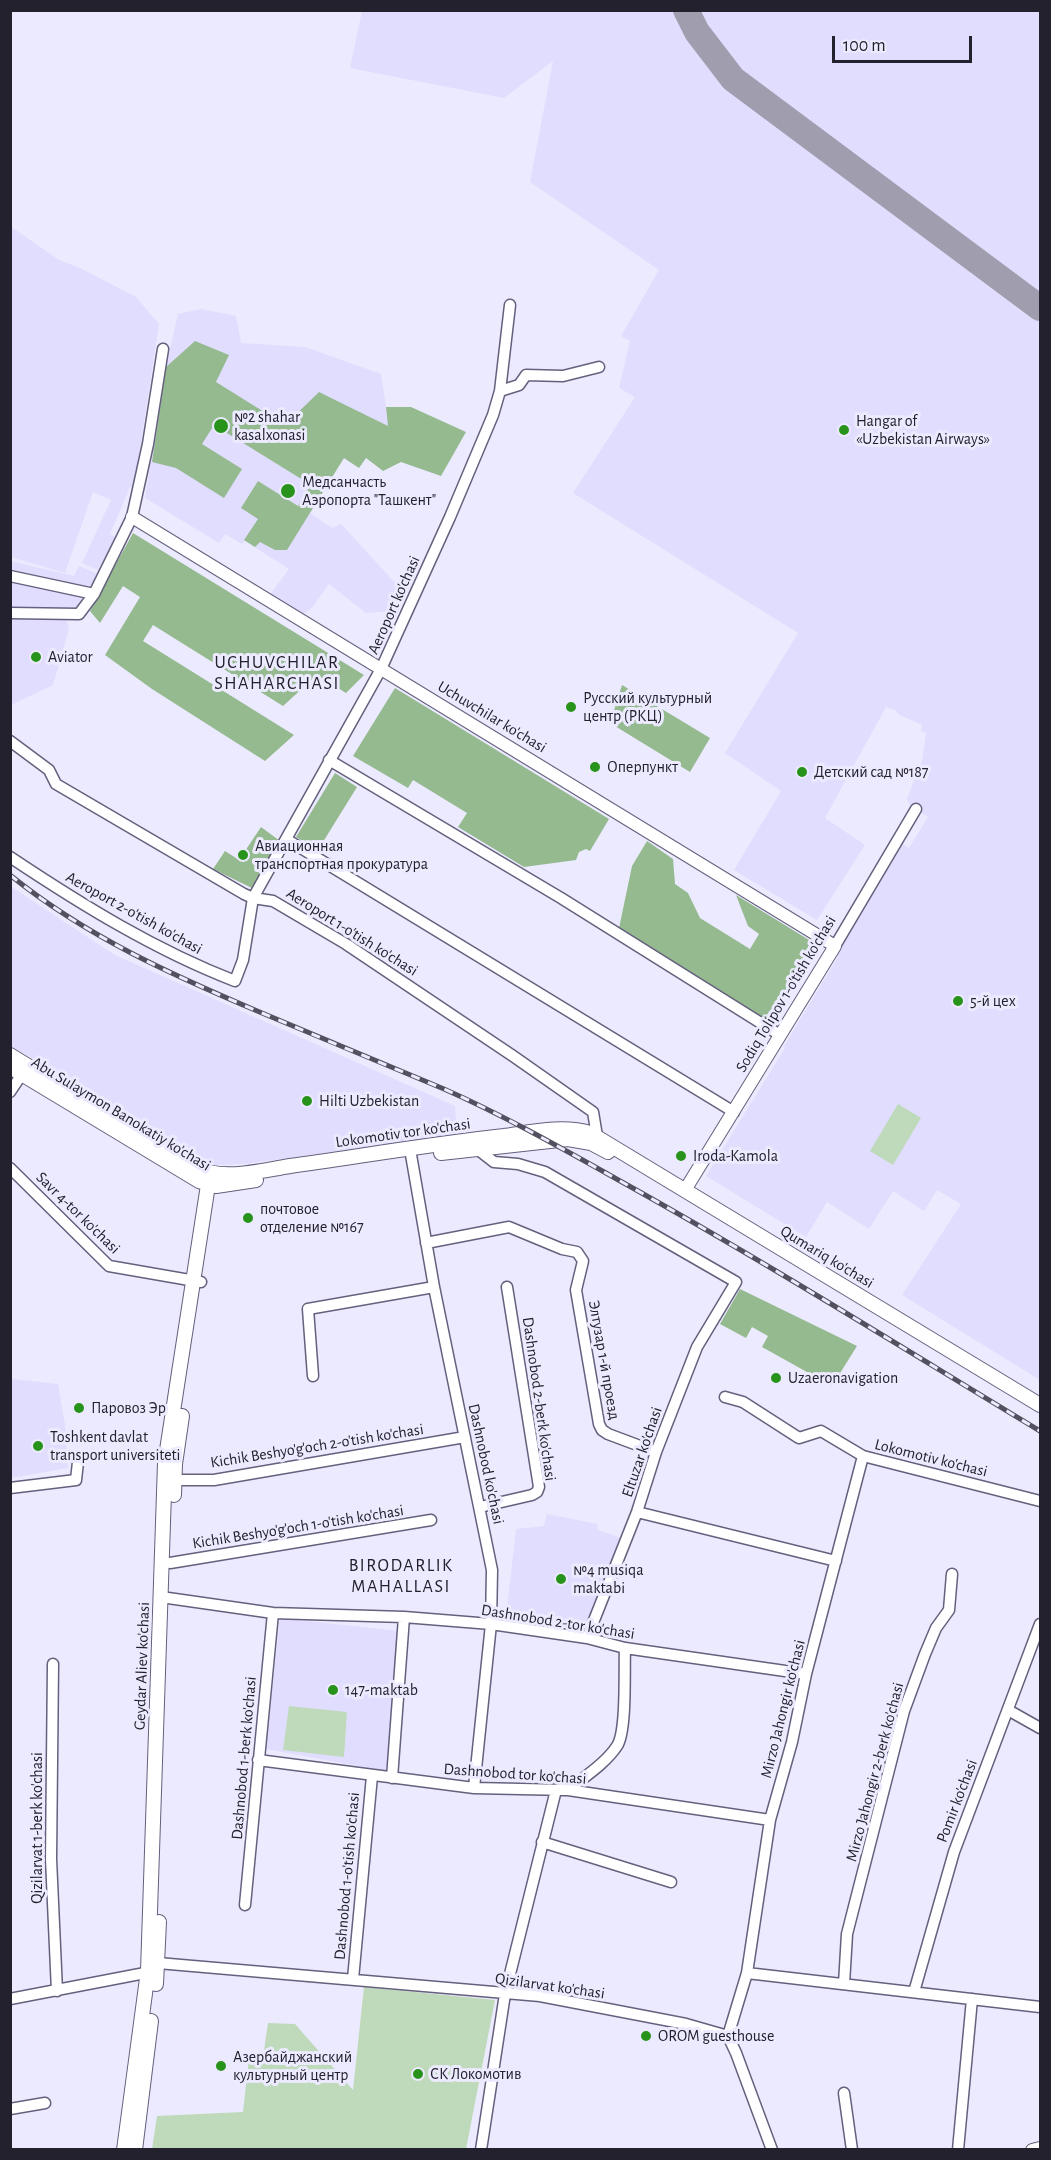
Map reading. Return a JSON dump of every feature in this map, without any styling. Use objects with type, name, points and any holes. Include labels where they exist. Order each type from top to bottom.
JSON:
[{"type":"main road","name":"Abu Sulaymon Banokatiy ko'chasi","points":[[10,1055],[205,1173],[212,1182]]},
{"type":"main road","name":"Abu Sulaymon Banokatiy ko'chasi","points":[[16,1071],[184,1173],[212,1182]]},
{"type":"main road","name":"Lokomotiv tor ko'chasi","points":[[411,1153],[466,1140],[563,1130],[584,1131],[598,1141]]},
{"type":"main road","name":"Lokomotiv tor ko'chasi","points":[[212,1182],[411,1153],[568,1139],[598,1141]]},
{"type":"main road","name":"Qumariq ko'chasi","points":[[598,1141],[1041,1414]]},
{"type":"main road","name":"Geydar Aliev ko'chasi","points":[[135,2150],[153,1967],[170,1464],[212,1182]]},
{"type":"main road","name":"Qumariq ko'chasi","points":[[683,1193],[1041,1405]]},
{"type":"main road","name":"Geydar Aliev ko'chasi","points":[[165,1598],[170,1563],[174,1480],[170,1464]]},
{"type":"main road","name":"Geydar Aliev ko'chasi","points":[[124,2150],[153,1967]]},
{"type":"street","name":"Aeroport ko'chasi","points":[[253,898],[381,669],[450,517],[493,415],[500,391],[510,305]]},
{"type":"street","points":[[10,613],[80,614],[94,594],[132,517],[148,444],[163,349]]},
{"type":"street","points":[[500,391],[519,386],[526,375],[563,376],[599,366]]},
{"type":"street","name":"Uchuvchilar ko'chasi","points":[[132,517],[835,946]]},
{"type":"street","points":[[10,576],[94,594]]},
{"type":"street","name":"Aeroport 1-o'tish ko'chasi","points":[[10,741],[49,770],[56,784],[253,898],[273,901],[346,944],[513,1056],[593,1112],[598,1141]]},
{"type":"street","points":[[329,760],[561,898],[780,1035]]},
{"type":"street","name":"Sodiq Tolipov 1-o'tish ko'chasi","points":[[683,1193],[835,946],[916,809]]},
{"type":"street","points":[[286,839],[734,1112]]},
{"type":"street","name":"Aeroport 2-o'tish ko'chasi","points":[[10,857],[133,933],[193,965],[236,981],[243,960],[253,898]]},
{"type":"street","points":[[10,1092],[16,1071]]},
{"type":"street","name":"Eltuzar ko'chasi","points":[[476,1148],[494,1162],[518,1164],[545,1172],[736,1282],[697,1347],[656,1452],[637,1512],[587,1638]]},
{"type":"street","name":"Dashnobod ko'chasi","points":[[411,1153],[434,1287],[492,1570],[490,1624],[474,1788]]},
{"type":"street","name":"Savr 4-tor ko'chasi","points":[[10,1168],[109,1266],[197,1281]]},
{"type":"street","name":"Элтузар 1-й проезд","points":[[426,1243],[509,1227],[562,1249],[577,1252],[583,1261],[576,1290],[599,1424],[608,1434],[656,1452]]},
{"type":"street","points":[[313,1376],[308,1309],[434,1287]]},
{"type":"street","name":"Dashnobod 2-berk ko'chasi","points":[[480,1508],[532,1495],[539,1487],[507,1287]]},
{"type":"street","name":"Lokomotiv ko'chasi","points":[[725,1396],[743,1402],[800,1438],[821,1431],[863,1456],[1041,1501]]},
{"type":"street","name":"Kichik Beshyo'g'och 2-o'tish ko'chasi","points":[[174,1480],[214,1480],[465,1437]]},
{"type":"street","name":"Mirzo Jahongir ko'chasi","points":[[747,1973],[770,1820],[792,1742],[806,1674],[863,1456]]},
{"type":"street","points":[[10,1488],[76,1480],[78,1462]]},
{"type":"street","points":[[637,1512],[837,1561]]},
{"type":"street","name":"Kichik Beshyo'g'och 1-o'tish ko'chasi","points":[[170,1563],[431,1520]]},
{"type":"street","name":"Mirzo Jahongir 2-berk ko'chasi","points":[[844,1984],[847,1934],[901,1722],[936,1628],[949,1610],[952,1574]]},
{"type":"street","name":"Dashnobod 2-tor ko'chasi","points":[[165,1598],[273,1613],[404,1617],[490,1624],[587,1638],[625,1648],[806,1674]]},
{"type":"street","name":"Dashnobod 1-berk ko'chasi","points":[[245,1905],[273,1613]]},
{"type":"street","points":[[392,1778],[404,1617]]},
{"type":"street","name":"Pomir ko'chasi","points":[[915,1992],[954,1852],[1040,1628]]},
{"type":"street","points":[[568,1790],[611,1754],[619,1744],[622,1730],[625,1648]]},
{"type":"street","name":"Qizilarvat 1-berk ko'chasi","points":[[53,1664],[51,1859],[57,1991]]},
{"type":"street","points":[[1008,1710],[1041,1728]]},
{"type":"street","name":"Dashnobod tor ko'chasi","points":[[258,1760],[474,1788],[568,1790],[770,1820]]},
{"type":"street","name":"Dashnobod 1-o'tish ko'chasi","points":[[352,1979],[372,1776]]},
{"type":"street","points":[[481,2150],[505,1994],[556,1790]]},
{"type":"street","points":[[542,1842],[670,1882]]},
{"type":"street","name":"Qizilarvat ko'chasi","points":[[10,1999],[57,1991],[153,1967],[352,1979],[540,1996],[675,2022],[728,2036]]},
{"type":"street","points":[[772,2150],[728,2036],[747,1973],[1041,2007]]},
{"type":"street","points":[[958,2150],[972,1999]]},
{"type":"street","points":[[844,2093],[852,2150]]},
{"type":"street","points":[[10,2109],[45,2103]]},
{"type":"street","points":[[1032,2150],[1041,2148]]},
{"type":"shaded area","points":[[362,11],[1040,11],[1040,1380],[902,1295],[961,1204],[937,1190],[924,1211],[893,1191],[869,1229],[827,1202],[806,1237],[706,1176],[785,1048],[784,1046],[838,957],[836,955],[903,844],[909,848],[928,817],[910,806],[907,799],[922,761],[926,733],[921,731],[922,725],[886,707],[825,818],[865,845],[817,920],[734,870],[781,791],[725,753],[798,633],[573,493],[635,397],[619,388],[630,341],[621,336],[659,270],[530,182],[553,61],[504,98],[350,68]]},
{"type":"shaded area","points":[[10,226],[59,260],[80,268],[136,297],[159,324],[134,488],[130,487],[110,534],[115,537],[98,570],[82,563],[111,500],[93,492],[65,573],[11,557]]},
{"type":"shaded area","points":[[201,309],[236,316],[241,343],[305,347],[381,374],[389,426],[359,468],[343,458],[310,513],[332,528],[341,524],[398,586],[403,592],[392,611],[366,613],[329,584],[311,609],[301,615],[268,597],[289,569],[245,541],[242,544],[225,534],[219,543],[145,498],[166,367],[178,314]]},
{"type":"shaded area","points":[[10,561],[74,576],[79,566],[100,575],[92,593],[11,572]]},
{"type":"shaded area","points":[[10,582],[82,596],[79,609],[11,611]]},
{"type":"shaded area","name":"Aviator","points":[[66,617],[69,629],[53,685],[11,705],[10,618]]},
{"type":"shaded area","points":[[10,886],[115,955],[455,1106],[457,1135],[244,1164],[208,1164],[190,1155],[90,1091],[11,1046]]},
{"type":"shaded area","name":"Toshkent davlat transport universiteti","points":[[11,1376],[13,1379],[58,1384],[65,1425],[68,1468],[11,1478]]},
{"type":"shaded area","name":"№4 musiqa maktabi","points":[[547,1514],[597,1524],[598,1530],[627,1540],[591,1630],[506,1618],[516,1529],[544,1526]]},
{"type":"shaded area","name":"147-maktab","points":[[280,1618],[398,1631],[390,1772],[266,1749]]},
{"type":"green space","points":[[195,341],[229,355],[216,382],[285,425],[319,392],[388,426],[386,407],[411,407],[466,432],[441,476],[401,462],[383,471],[366,458],[359,468],[344,458],[287,550],[275,550],[260,542],[255,547],[244,540],[258,519],[241,508],[258,481],[298,506],[311,485],[214,425],[202,444],[242,469],[224,498],[176,468],[152,462],[166,367]]},
{"type":"green space","points":[[133,533],[364,675],[346,693],[317,675],[283,706],[153,625],[143,641],[294,735],[265,761],[152,689],[105,655],[140,597],[123,586],[100,623],[90,611]]},
{"type":"green space","points":[[622,685],[710,738],[690,772],[610,723]]},
{"type":"green space","points":[[395,688],[609,819],[590,851],[586,849],[579,852],[576,860],[524,867],[458,827],[467,813],[413,780],[408,788],[353,756]]},
{"type":"green space","points":[[335,773],[357,787],[318,850],[296,837]]},
{"type":"green space","points":[[261,827],[280,841],[254,889],[213,869],[225,851],[239,860]]},
{"type":"green space","points":[[647,841],[673,859],[675,884],[688,893],[700,918],[750,949],[759,934],[748,926],[736,895],[814,943],[765,1026],[618,933],[632,866]]},
{"type":"green space","points":[[898,1104],[921,1118],[893,1165],[870,1151]]},
{"type":"green space","points":[[740,1289],[857,1346],[832,1386],[762,1347],[768,1336],[752,1327],[746,1338],[720,1324]]},
{"type":"green space","points":[[289,1706],[347,1712],[344,1757],[283,1750]]},
{"type":"green space","name":"СК Локомотив","points":[[364,1987],[495,2000],[466,2149],[152,2149],[157,2116],[243,2112],[249,2058],[263,2057],[268,2023],[295,2024],[353,2090]]},
{"type":"taxiway","points":[[686,10],[697,32],[733,79],[1040,308]]},
{"type":"railway","points":[[10,875],[69,917],[163,969],[228,999],[444,1089],[534,1133],[728,1242],[1040,1431]]},
{"type":"place","name":"№2 shahar kasalxonasi","points":[[221,426]]},
{"type":"place","name":"Hangar of «Uzbekistan Airways»","points":[[844,430]]},
{"type":"place","name":"Медсанчасть Аэропорта \"Ташкент\"","points":[[288,491]]},
{"type":"place","name":"Aviator","points":[[36,657]]},
{"type":"place","name":"Русский культурный центр (РКЦ)","points":[[571,707]]},
{"type":"place","name":"Оперпункт","points":[[595,767]]},
{"type":"place","name":"Детский сад №187","points":[[802,772]]},
{"type":"place","name":"Авиационная транспортная прокуратура","points":[[243,855]]},
{"type":"place","name":"5-й цех","points":[[958,1001]]},
{"type":"place","name":"Hilti Uzbekistan","points":[[307,1101]]},
{"type":"place","name":"Iroda-Kamola","points":[[681,1156]]},
{"type":"place","name":"почтовое отделение №167","points":[[248,1218]]},
{"type":"place","name":"Uzaeronavigation","points":[[776,1378]]},
{"type":"place","name":"Паровоз Эр","points":[[79,1408]]},
{"type":"place","name":"Toshkent davlat transport universiteti","points":[[38,1446]]},
{"type":"place","name":"№4 musiqa maktabi","points":[[561,1579]]},
{"type":"place","name":"147-maktab","points":[[333,1690]]},
{"type":"place","name":"OROM guesthouse","points":[[646,2036]]},
{"type":"place","name":"Азербайджанский культурный центр","points":[[221,2066]]},
{"type":"place","name":"СК Локомотив","points":[[418,2074]]},
{"type":"district","name":"UCHUVCHILAR SHAHARCHASI","points":[[277,673]]},
{"type":"district","name":"BIRODARLIK MAHALLASI","points":[[401,1576]]}]
